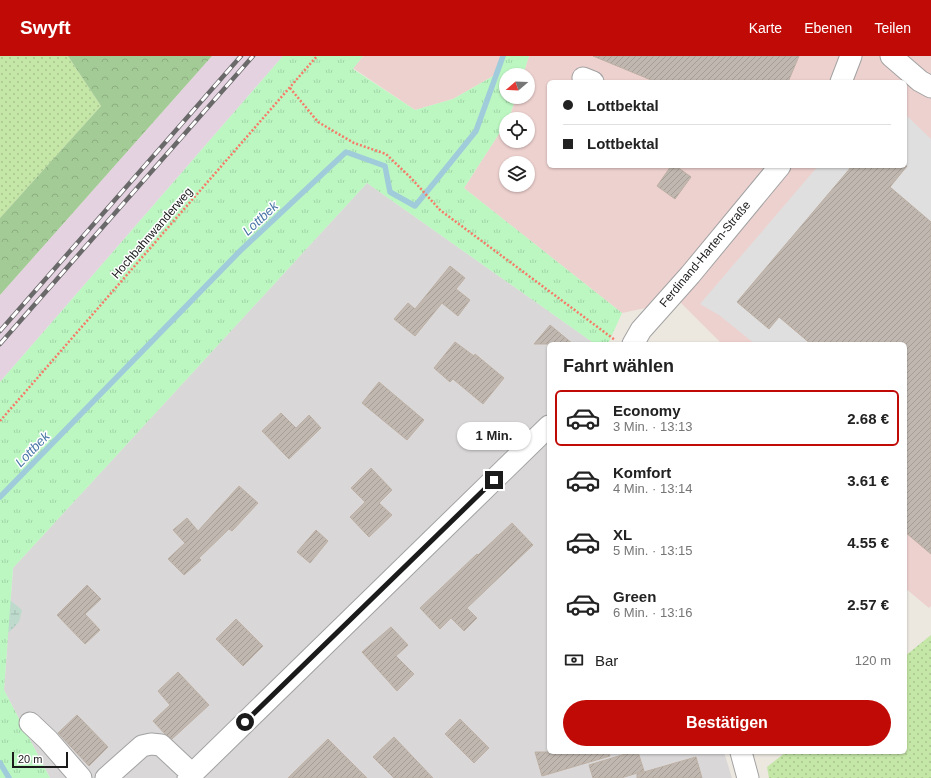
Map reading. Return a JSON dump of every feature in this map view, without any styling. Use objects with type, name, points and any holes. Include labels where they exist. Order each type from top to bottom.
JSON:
[{"type":"street","points":[[841,80],[851,56]]},
{"type":"street","points":[[891,56],[920,80],[931,87]]},
{"type":"street","name":"Ferdinand-Harten-Straße","points":[[634,342],[641,330],[690,276],[778,168]]},
{"type":"street","points":[[106,778],[142,746],[151,744],[161,745],[190,776],[547,428]]},
{"type":"street","points":[[30,723],[48,740],[81,778]]},
{"type":"street","points":[[742,754],[748,778]]},
{"type":"path","name":"Hochbahnwanderweg","points":[[0,421],[317,56]]},
{"type":"path","points":[[290,88],[318,122],[354,144],[386,154],[411,178],[440,210],[618,342]]},
{"type":"shaded area","points":[[212,56],[283,56],[0,382],[0,295]]},
{"type":"shaded area","points":[[363,56],[502,56],[495,75],[453,99],[415,110],[353,68]]},
{"type":"shaded area","points":[[529,56],[931,56],[931,606],[929,608],[907,590],[907,342],[720,342],[679,301],[622,313],[464,188],[499,134],[499,148],[535,148],[535,112],[511,112],[514,104],[535,104],[535,68],[525,68]]},
{"type":"shaded area","points":[[907,116],[931,139],[931,222],[884,194],[904,168],[907,168]]},
{"type":"shaded area","points":[[816,168],[851,168],[785,310],[789,326],[809,342],[753,342],[719,315],[700,304]]},
{"type":"shaded area","points":[[367,183],[592,342],[547,342],[547,754],[725,754],[732,778],[50,778],[4,690],[13,568]]},
{"type":"green space","points":[[0,56],[68,56],[101,106],[0,218]]},
{"type":"green space","points":[[68,56],[212,56],[0,295],[0,218],[101,106]]},
{"type":"green space","points":[[283,56],[363,56],[353,69],[415,110],[453,99],[495,75],[502,56],[529,56],[525,68],[499,68],[499,104],[514,104],[511,112],[499,112],[499,134],[464,188],[622,313],[609,342],[592,342],[367,183],[13,568],[4,690],[50,778],[0,778],[0,382]]},
{"type":"green space","points":[[0,592],[22,610],[19,622],[8,633],[1,646],[0,646]]},
{"type":"green space","points":[[931,635],[931,778],[769,778],[767,767],[783,754],[907,754],[907,654]]},
{"type":"building","points":[[593,56],[799,56],[789,80],[651,80]]},
{"type":"building","points":[[670,168],[679,168],[691,177],[675,199],[657,186]]},
{"type":"building","points":[[850,168],[905,168],[890,187],[931,222],[931,554],[907,534],[907,342],[809,342],[779,317],[769,329],[737,302]]},
{"type":"building","points":[[450,266],[465,278],[456,289],[470,300],[458,316],[442,303],[415,336],[394,319],[408,303],[415,309]]},
{"type":"building","points":[[550,325],[571,342],[547,342],[547,344],[534,344]]},
{"type":"building","points":[[455,342],[474,356],[475,354],[504,378],[483,404],[453,379],[450,382],[434,368]]},
{"type":"building","points":[[379,382],[424,420],[407,440],[362,403]]},
{"type":"building","points":[[281,413],[296,428],[309,415],[321,428],[289,459],[262,431]]},
{"type":"building","points":[[371,468],[392,490],[379,503],[392,515],[369,537],[350,517],[365,502],[351,488]]},
{"type":"building","points":[[239,486],[258,503],[232,531],[229,529],[199,558],[201,560],[184,575],[168,559],[185,543],[173,530],[187,518],[198,531]]},
{"type":"building","points":[[512,523],[533,545],[467,608],[477,618],[464,631],[451,618],[440,629],[420,608]]},
{"type":"building","points":[[316,530],[328,541],[310,563],[297,552]]},
{"type":"building","points":[[87,585],[101,599],[85,614],[100,630],[85,644],[57,615]]},
{"type":"building","points":[[236,619],[263,646],[243,666],[216,639]]},
{"type":"building","points":[[391,627],[408,645],[396,656],[414,674],[397,691],[362,652]]},
{"type":"building","points":[[178,672],[209,705],[172,739],[166,735],[153,721],[170,705],[158,691]]},
{"type":"building","points":[[77,715],[108,747],[89,766],[58,733]]},
{"type":"building","points":[[460,719],[489,748],[474,763],[445,734]]},
{"type":"building","points":[[394,737],[433,778],[394,778],[373,757]]},
{"type":"building","points":[[328,739],[367,778],[288,778]]},
{"type":"building","points":[[535,752],[547,752],[547,754],[610,754],[610,756],[542,776]]},
{"type":"building","points":[[625,754],[639,754],[644,771],[621,778],[593,778],[589,765]]},
{"type":"building","points":[[696,757],[702,778],[637,778],[637,774]]},
{"type":"waterway","name":"Lottbek","points":[[0,497],[240,251],[346,152],[385,166],[390,192],[415,206],[476,131],[503,56]]},
{"type":"waterway","name":"Lottbek","points":[[0,763],[9,778]]},
{"type":"railway","points":[[0,331],[241,56]]},
{"type":"railway","points":[[0,344],[253,56]]},
{"type":"route","points":[[245,722],[494,480]]}]
